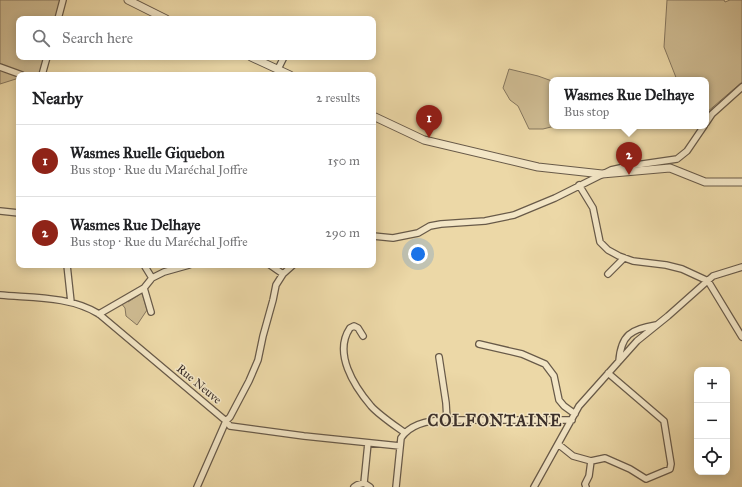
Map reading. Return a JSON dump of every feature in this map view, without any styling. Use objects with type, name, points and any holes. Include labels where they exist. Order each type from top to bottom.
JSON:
[{"type":"street","points":[[59,16],[63,0]]},
{"type":"street","points":[[128,0],[160,16]]},
{"type":"street","points":[[43,72],[46,60]]},
{"type":"street","points":[[258,60],[284,72]]},
{"type":"street","points":[[278,69],[282,60]]},
{"type":"street","points":[[0,67],[16,73]]},
{"type":"street","points":[[709,118],[742,87]]},
{"type":"street","points":[[376,117],[424,140],[538,167],[602,174],[670,168],[705,182],[742,182]]},
{"type":"street","points":[[376,236],[399,238],[418,233],[430,226],[485,221],[514,215],[542,204],[611,170],[676,159],[688,151],[702,129]]},
{"type":"street","points":[[579,185],[593,208],[600,242],[608,250],[633,261],[666,265],[682,269],[708,281],[724,308],[736,324],[742,337]]},
{"type":"street","points":[[0,211],[16,213]]},
{"type":"street","points":[[608,274],[624,258]]},
{"type":"street","points":[[534,487],[579,406],[637,341],[713,276],[742,267]]},
{"type":"street","points":[[67,268],[71,302]]},
{"type":"street","points":[[146,268],[152,278]]},
{"type":"street","points":[[99,314],[144,288],[152,278],[164,272],[178,268]]},
{"type":"street","points":[[274,268],[283,274]]},
{"type":"street","points":[[197,487],[226,421],[230,417],[249,381],[258,360],[276,285],[283,274],[290,268]]},
{"type":"street","points":[[144,288],[150,312]]},
{"type":"street","name":"Rue Neuve","points":[[0,295],[71,302],[87,307],[99,314],[226,421],[230,426],[304,436],[400,446]]},
{"type":"street","points":[[619,361],[620,349],[624,339],[634,330],[656,325]]},
{"type":"street","points":[[363,336],[358,328],[354,326],[346,333],[343,349],[350,375],[371,406],[405,433]]},
{"type":"street","points":[[479,344],[522,354],[545,364],[554,376],[559,400],[573,417]]},
{"type":"street","points":[[439,357],[447,420]]},
{"type":"street","points":[[558,444],[573,456],[591,461],[605,458],[646,479],[670,469],[671,464],[664,421],[608,373]]},
{"type":"street","points":[[396,487],[401,438],[405,433],[422,423],[432,420],[573,417]]},
{"type":"street","points":[[364,483],[368,443]]},
{"type":"street","points":[[586,487],[585,484],[589,476],[591,461]]},
{"type":"street","points":[[354,487],[364,483],[370,487]]},
{"type":"shaded area","points":[[0,0],[63,0],[59,16],[16,16],[16,60],[46,60],[42,72],[16,72],[16,79],[0,84]]},
{"type":"shaded area","points":[[667,0],[724,0],[725,2],[730,0],[742,0],[742,82],[709,110],[709,77],[676,77],[664,47]]},
{"type":"shaded area","points":[[509,69],[549,80],[549,128],[529,129],[518,106],[510,100],[503,88]]},
{"type":"shaded area","points":[[138,292],[142,293],[147,310],[137,325],[126,316],[125,308],[120,302],[125,298],[128,302],[139,295]]},
{"type":"place","name":"Wasmes Ruelle Giquebon","points":[[429,138]]},
{"type":"place","name":"Wasmes Rue Delhaye","points":[[629,175]]},
{"type":"district","name":"COLFONTAINE","points":[[495,420]]}]
